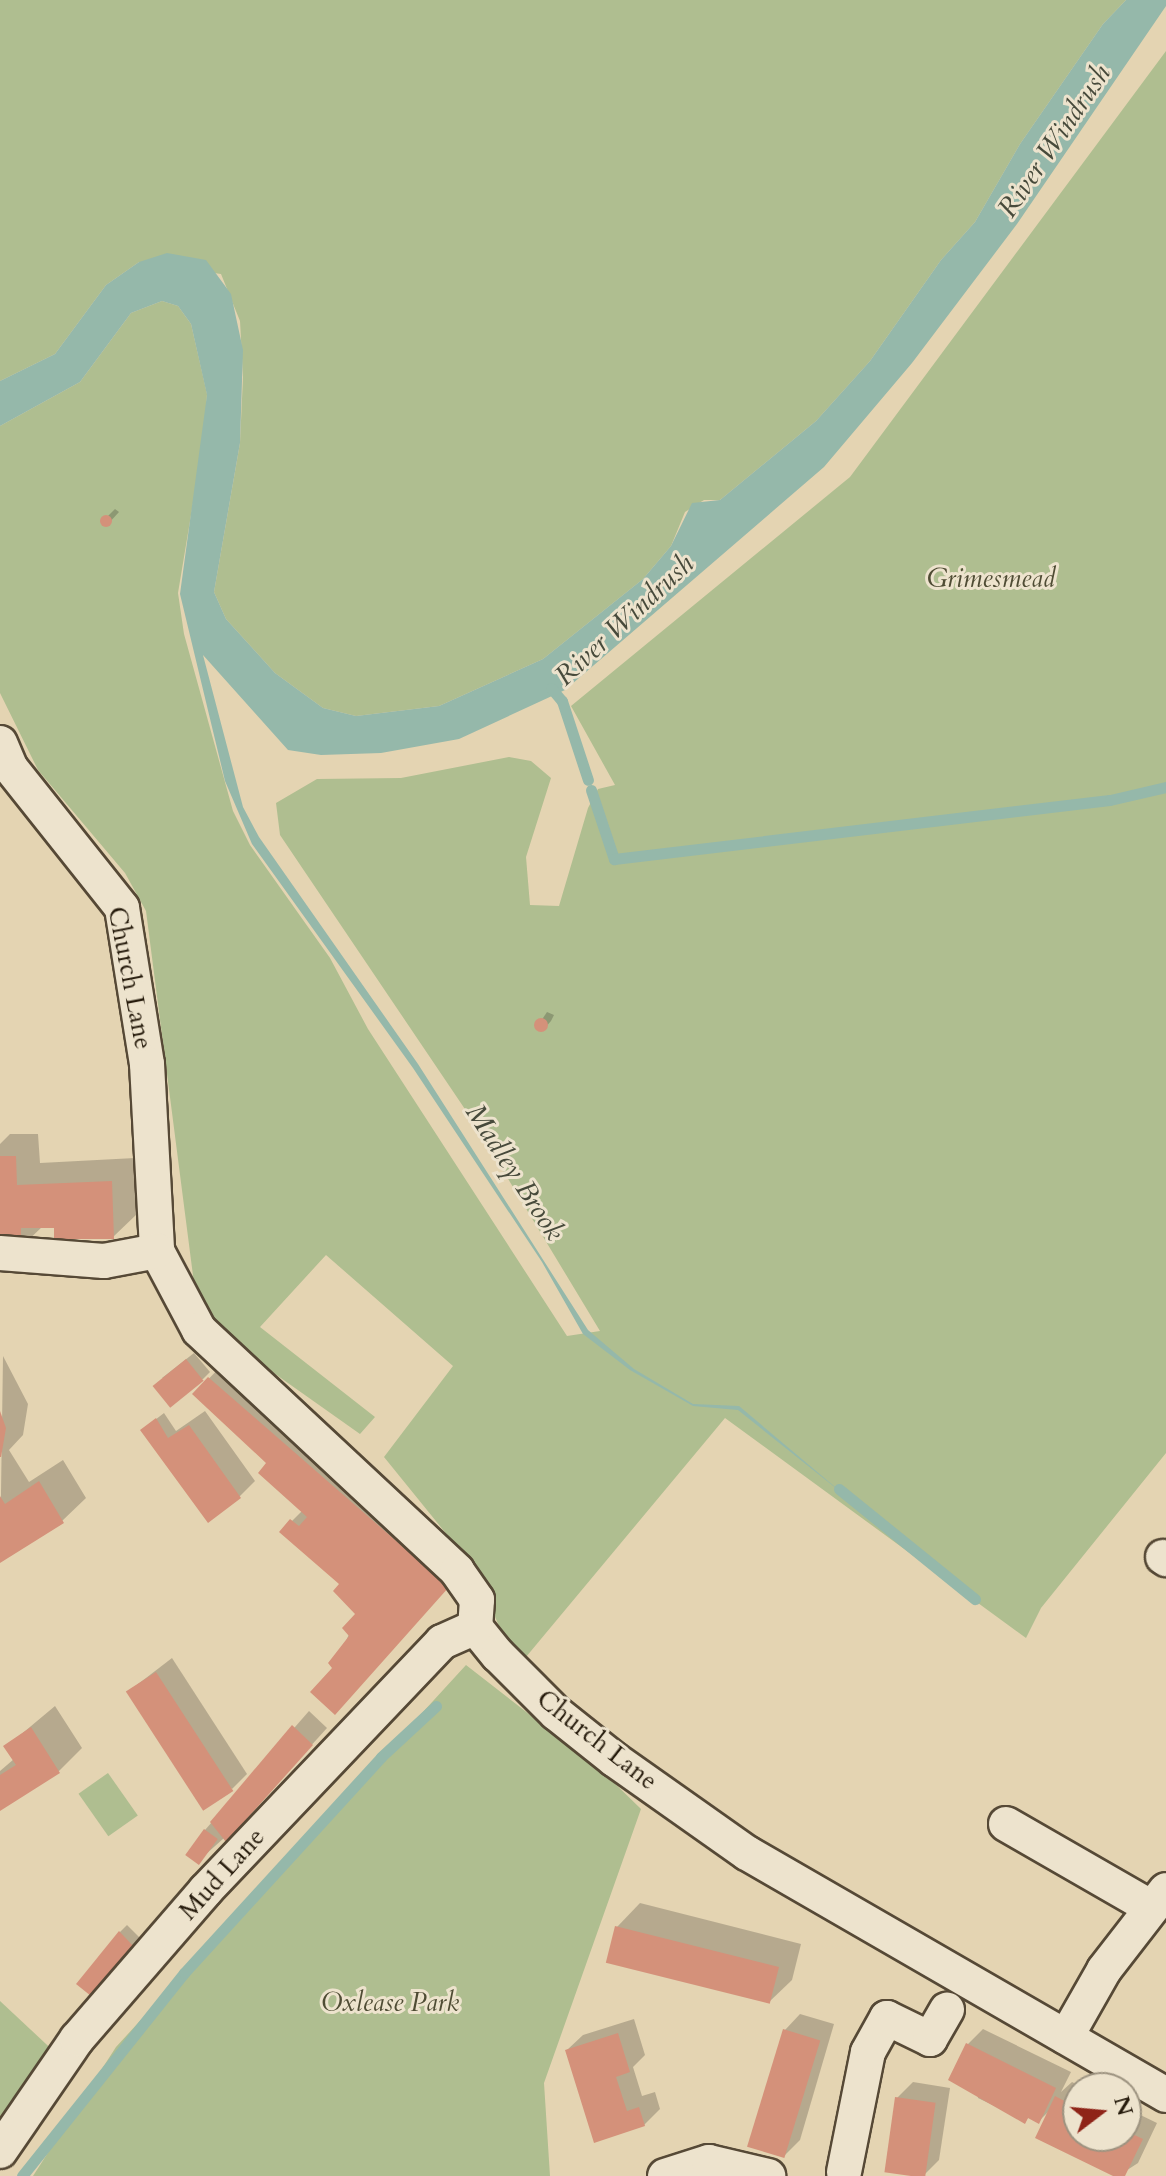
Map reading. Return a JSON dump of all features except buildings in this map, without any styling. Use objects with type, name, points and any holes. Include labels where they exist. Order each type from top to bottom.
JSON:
[{"type":"street","name":"Church Lane","points":[[0,743],[10,767],[122,908],[147,1064],[157,1251],[199,1330],[457,1571],[477,1600],[475,1627],[556,1713],[747,1853],[1166,2095]]},
{"type":"street","points":[[0,1253],[104,1261],[157,1251]]},
{"type":"street","name":"Mud Lane","points":[[0,2151],[77,2039],[205,1891],[442,1642],[475,1627]]},
{"type":"street","points":[[1006,1824],[1159,1899],[1104,1970],[1066,2037]]},
{"type":"street","points":[[839,2175],[868,2052],[887,2018],[930,2039],[947,2009]]},
{"type":"street","points":[[665,2176],[709,2162],[768,2176]]},
{"type":"green space","points":[[0,0],[1126,0],[1103,24],[1020,144],[975,222],[941,260],[870,361],[816,421],[720,500],[704,500],[685,512],[671,546],[643,579],[543,659],[439,706],[356,716],[323,708],[275,673],[226,619],[214,592],[240,443],[243,377],[240,321],[221,274],[139,262],[106,285],[55,354],[0,381]]},
{"type":"green space","name":"Grimesmead","points":[[1166,51],[1166,1453],[1041,1608],[1026,1638],[725,1418],[526,1657],[505,1640],[474,1568],[384,1457],[453,1366],[326,1255],[260,1327],[375,1417],[360,1434],[247,1354],[205,1312],[195,1291],[146,911],[125,873],[38,770],[0,693],[0,426],[80,382],[131,313],[162,301],[178,306],[191,324],[207,394],[205,431],[178,593],[184,634],[233,811],[250,845],[330,958],[368,1029],[567,1336],[600,1331],[475,1124],[280,835],[276,803],[317,779],[401,778],[509,757],[531,761],[551,778],[526,857],[530,905],[559,906],[588,808],[598,789],[615,785],[571,706],[850,477]]},
{"type":"green space","name":"Oxlease Park","points":[[466,1665],[602,1771],[641,1809],[544,2083],[550,2176],[33,2176],[116,2047]]},
{"type":"green space","points":[[108,1773],[138,1816],[108,1836],[79,1794]]},
{"type":"green space","points":[[0,2001],[61,2058],[0,2125]]},
{"type":"water","name":"River Windrush","points":[[1126,0],[1166,0],[1166,6],[1017,224],[912,363],[824,467],[565,690],[459,739],[381,753],[321,755],[288,750],[203,655],[243,807],[259,837],[418,1064],[588,1330],[634,1369],[693,1404],[739,1406],[847,1497],[738,1410],[693,1406],[630,1370],[583,1334],[542,1262],[413,1068],[252,844],[225,781],[180,594],[207,395],[191,324],[178,306],[162,301],[131,313],[80,382],[0,426],[0,381],[55,354],[106,285],[139,262],[167,253],[206,260],[231,294],[243,350],[240,443],[214,592],[226,619],[275,673],[323,708],[356,716],[439,706],[543,659],[643,579],[671,546],[692,503],[720,500],[816,421],[870,361],[941,260],[975,222],[1020,144],[1103,24]]},
{"type":"waterway","name":"River Windrush","points":[[551,688],[562,701],[588,780]]},
{"type":"waterway","points":[[591,790],[614,859],[1110,800],[1166,787]]},
{"type":"waterway","name":"Madley Brook","points":[[839,1489],[975,1599]]},
{"type":"waterway","points":[[22,2176],[184,1973],[381,1757],[436,1706]]}]
